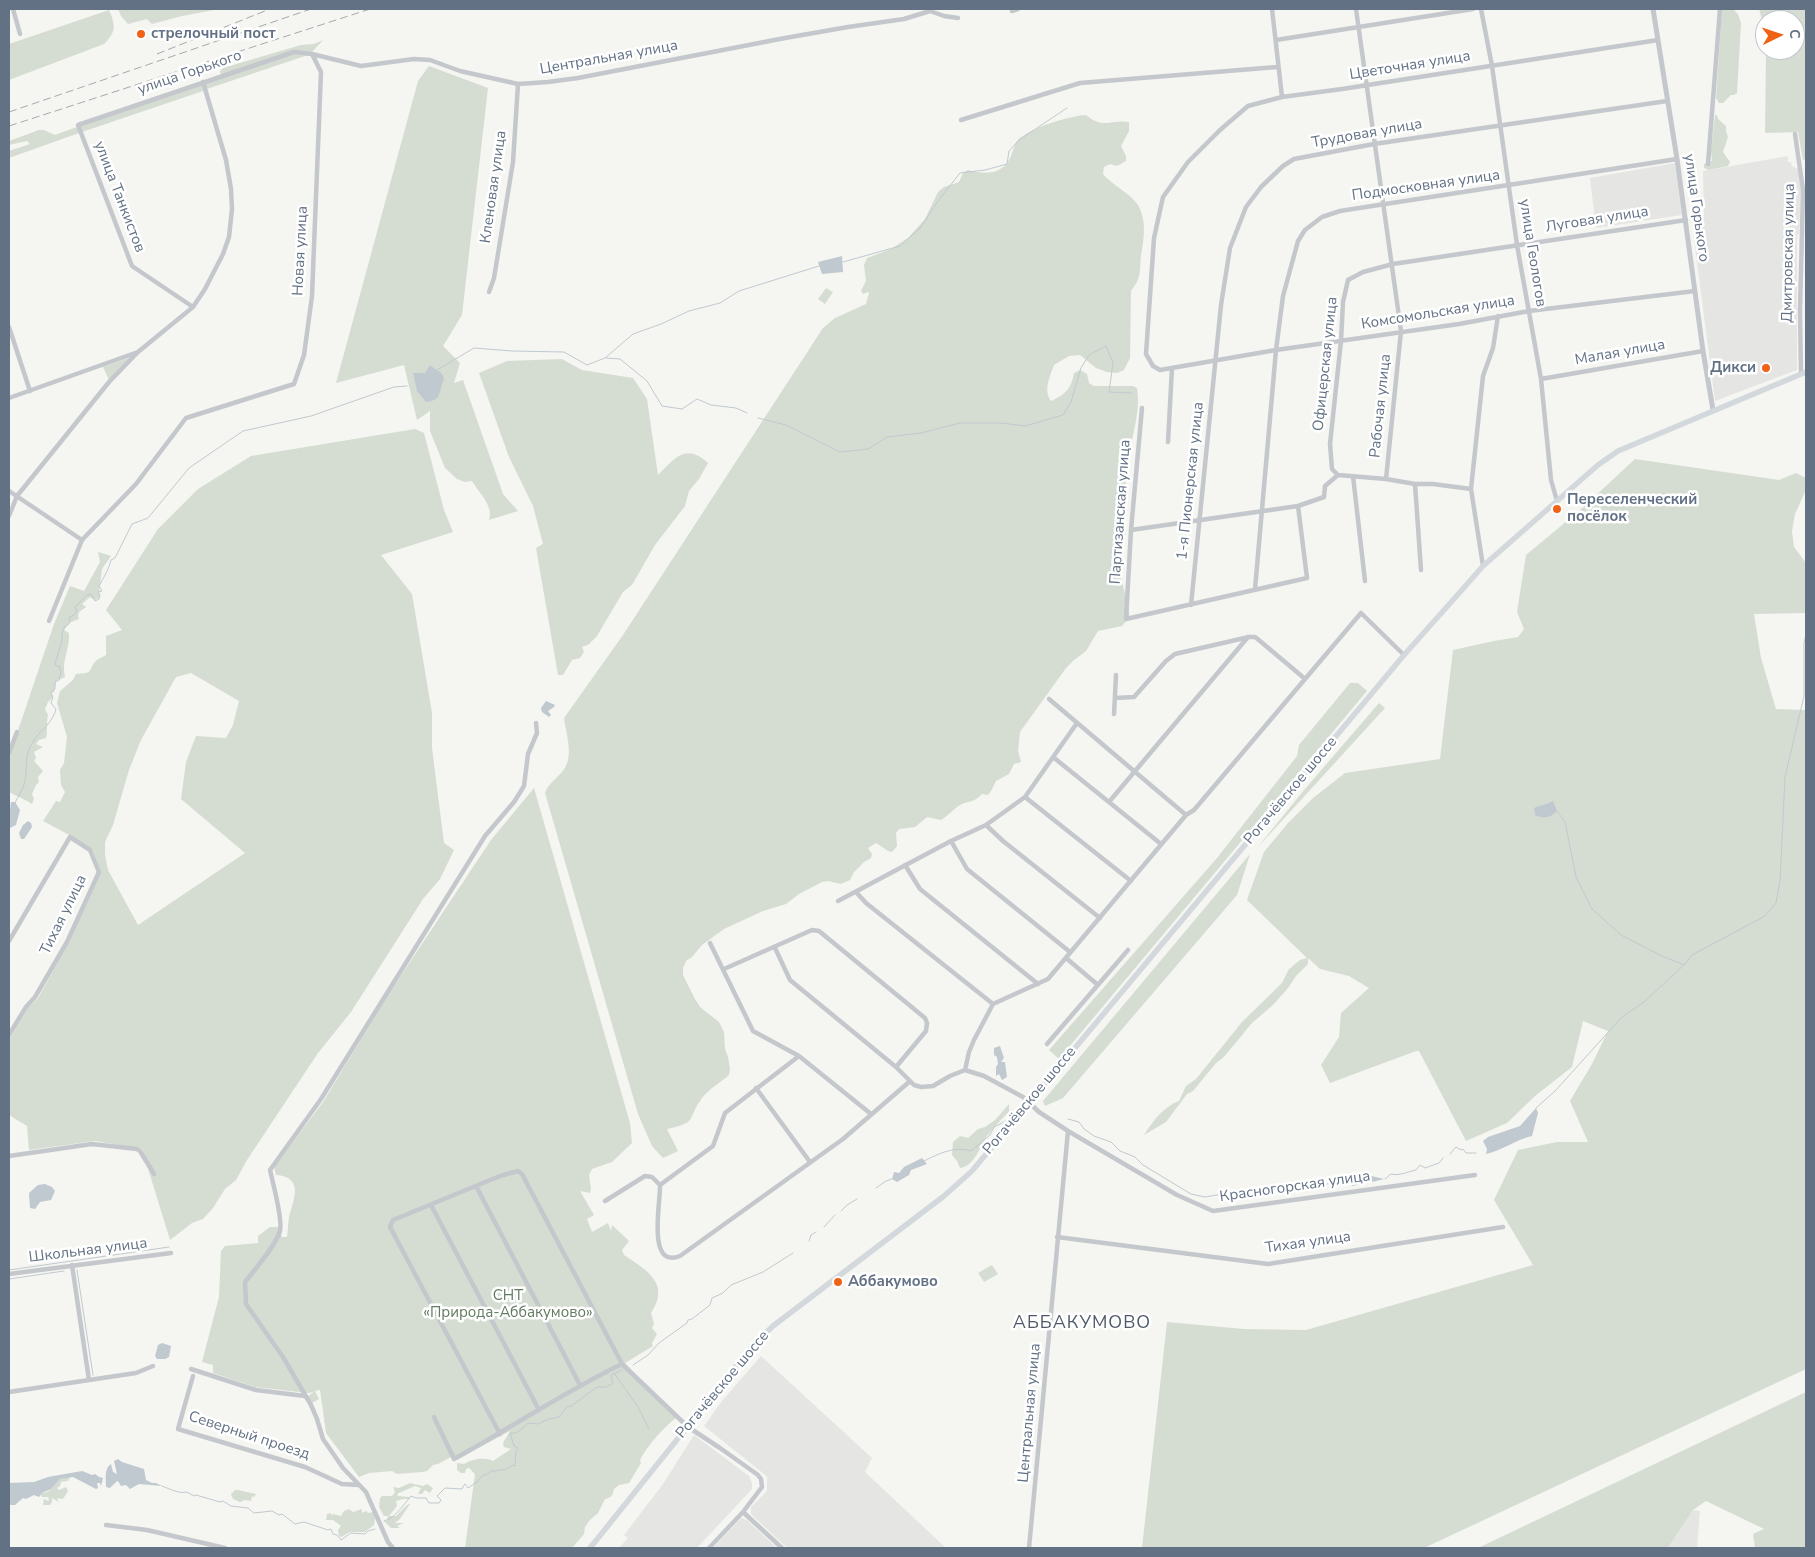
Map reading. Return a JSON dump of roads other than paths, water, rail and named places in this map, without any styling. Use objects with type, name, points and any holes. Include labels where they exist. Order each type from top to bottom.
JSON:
[{"type":"main road","name":"Рогачёвское шоссе","points":[[590,1548],[753,1345],[773,1326],[956,1186],[972,1171],[1404,655],[1483,566],[1556,500],[1598,465],[1618,452],[1803,373]]},
{"type":"street","points":[[13,9],[20,34]]},
{"type":"street","points":[[1012,11],[1018,9]]},
{"type":"street","points":[[1272,9],[1277,67],[1282,97]]},
{"type":"street","name":"Рабочая улица","points":[[1356,9],[1401,331],[1386,479]]},
{"type":"street","points":[[1276,40],[1472,9]]},
{"type":"street","name":"улица Геологов","points":[[1481,9],[1492,66],[1508,186],[1540,380],[1551,480],[1556,500]]},
{"type":"street","name":"улица Горького","points":[[1652,9],[1678,159],[1703,351],[1713,410]]},
{"type":"street","points":[[1708,164],[1720,9]]},
{"type":"street","name":"Центральная улица","points":[[312,54],[360,66],[414,59],[430,60],[460,71],[518,84],[559,81],[785,38],[912,18],[930,11],[958,18]]},
{"type":"street","name":"Цветочная улица","points":[[1172,368],[1156,369],[1146,354],[1154,238],[1163,197],[1188,162],[1220,130],[1248,106],[1282,97],[1658,40]]},
{"type":"street","name":"улица Горького","points":[[78,125],[294,52],[312,54]]},
{"type":"street","name":"Новая улица","points":[[82,540],[136,484],[186,418],[294,384],[304,356],[312,296],[321,72],[312,54]]},
{"type":"street","points":[[961,120],[1080,83],[1277,67]]},
{"type":"street","points":[[9,516],[17,496],[108,382],[138,352],[193,307],[205,289],[223,254],[229,238],[232,209],[231,188],[226,160],[202,82]]},
{"type":"street","name":"Кленовая улица","points":[[489,292],[495,270],[513,162],[518,84]]},
{"type":"street","name":"Трудовая улица","points":[[1216,360],[1221,305],[1230,248],[1246,207],[1261,187],[1283,166],[1294,159],[1374,144],[1668,101]]},
{"type":"street","name":"улица Танкистов","points":[[78,125],[132,266],[193,307]]},
{"type":"street","name":"Дмитровская улица","points":[[1795,134],[1803,190],[1804,245],[1800,311],[1803,373]]},
{"type":"street","name":"Подмосковная улица","points":[[1276,350],[1283,296],[1298,241],[1306,230],[1322,217],[1340,211],[1678,159]]},
{"type":"street","name":"Луговая улица","points":[[1393,264],[1686,220]]},
{"type":"street","name":"Офицерская улица","points":[[1338,475],[1332,469],[1330,444],[1341,341],[1343,302],[1348,280],[1363,272],[1393,264]]},
{"type":"street","name":"Комсомольская улица","points":[[1216,360],[1401,331],[1459,324],[1529,311],[1695,291]]},
{"type":"street","points":[[1800,311],[1806,309]]},
{"type":"street","points":[[1483,566],[1471,489],[1484,376],[1493,348],[1498,316]]},
{"type":"street","points":[[9,327],[30,391]]},
{"type":"street","points":[[1256,589],[1276,350]]},
{"type":"street","name":"Малая улица","points":[[1540,380],[1703,351]]},
{"type":"street","points":[[9,398],[138,352]]},
{"type":"street","points":[[1168,442],[1172,368],[1216,360]]},
{"type":"street","name":"1-я Пионерская улица","points":[[1191,605],[1216,360]]},
{"type":"street","name":"Партизанская улица","points":[[1142,408],[1131,530],[1126,619],[1191,605]]},
{"type":"street","points":[[1131,530],[1298,506],[1324,497],[1325,486],[1338,475],[1471,489]]},
{"type":"street","points":[[1353,476],[1365,581]]},
{"type":"street","points":[[1414,484],[1421,570]]},
{"type":"street","points":[[9,491],[82,540],[49,621]]},
{"type":"street","points":[[1191,605],[1307,578],[1298,506]]},
{"type":"street","points":[[774,948],[790,980],[896,1067],[909,1082],[921,1087],[934,1086],[950,1076],[965,1070],[974,1040],[993,1004],[1048,980],[1161,844],[1186,815],[1194,810],[1360,613],[1404,655]]},
{"type":"street","points":[[1115,698],[1134,698],[1166,661],[1175,654],[1249,636],[1255,637],[1304,678]]},
{"type":"street","points":[[1109,802],[1249,636]]},
{"type":"street","points":[[1114,714],[1116,675]]},
{"type":"street","points":[[1049,699],[1186,815]]},
{"type":"street","points":[[838,900],[951,841],[986,826],[1025,797],[1077,722]]},
{"type":"street","points":[[393,1548],[388,1542],[365,1491],[332,1454],[323,1439],[317,1419],[283,1357],[246,1304],[244,1282],[267,1254],[280,1231],[281,1219],[270,1170],[321,1099],[485,836],[505,813],[524,786],[528,754],[537,733],[536,723]]},
{"type":"street","points":[[9,752],[16,732]]},
{"type":"street","points":[[1053,757],[1161,844]]},
{"type":"street","points":[[1025,797],[1131,881]]},
{"type":"street","points":[[986,826],[1100,918]]},
{"type":"street","name":"Тихая улица","points":[[9,941],[70,837],[90,850],[99,872],[67,942],[35,997],[26,1007],[9,1035]]},
{"type":"street","points":[[951,841],[967,869],[1070,952]]},
{"type":"street","points":[[905,866],[920,889],[1038,984]]},
{"type":"street","points":[[856,892],[866,903],[993,1004]]},
{"type":"street","points":[[724,970],[812,930],[819,931],[925,1018],[927,1024],[926,1031],[896,1067]]},
{"type":"street","points":[[710,943],[753,1030],[799,1056],[871,1114]]},
{"type":"street","points":[[1047,1044],[1128,950]]},
{"type":"street","points":[[1066,958],[1098,985]]},
{"type":"street","points":[[799,1056],[726,1113],[712,1146],[660,1185],[657,1214],[659,1245],[666,1257],[676,1257],[844,1139],[909,1082]]},
{"type":"street","name":"Красногорская улица","points":[[965,1070],[992,1080],[1029,1102],[1039,1112],[1068,1131],[1178,1195],[1213,1211],[1475,1175]]},
{"type":"street","points":[[756,1088],[810,1162]]},
{"type":"street","name":"Центральная улица","points":[[1029,1548],[1068,1131]]},
{"type":"street","points":[[9,1156],[92,1144],[137,1149],[154,1174]]},
{"type":"street","points":[[500,1434],[390,1227],[393,1220],[476,1186],[518,1172],[522,1174],[622,1364],[688,1426],[761,1479],[762,1487],[760,1492],[709,1548]]},
{"type":"street","points":[[605,1201],[645,1176],[652,1177],[660,1185]]},
{"type":"street","points":[[476,1186],[580,1385]]},
{"type":"street","points":[[431,1205],[539,1410]]},
{"type":"street","name":"Тихая улица","points":[[1057,1237],[1268,1264],[1503,1227]]},
{"type":"street","name":"Школьная улица","points":[[9,1274],[171,1254]]},
{"type":"street","points":[[72,1265],[89,1380]]},
{"type":"street","points":[[434,1417],[454,1459],[500,1434],[580,1385],[622,1364]]},
{"type":"street","points":[[9,1392],[142,1372],[153,1366]]},
{"type":"street","points":[[191,1369],[256,1390],[305,1396]]},
{"type":"street","name":"Северный проезд","points":[[193,1376],[178,1429],[306,1467],[342,1484],[359,1485]]},
{"type":"street","points":[[743,1512],[782,1548]]},
{"type":"street","points":[[106,1525],[147,1530],[225,1548]]},
{"type":"waterway","points":[[843,262],[900,246],[921,227],[960,173],[985,170],[1007,164],[1009,151],[1019,140],[1067,108]]},
{"type":"waterway","points":[[437,370],[474,348],[564,352],[587,365],[605,358],[633,334],[689,311],[720,303],[739,291],[819,266]]},
{"type":"waterway","points":[[758,418],[786,425],[840,452],[868,449],[887,437],[921,433],[960,423],[1001,423],[1025,426],[1063,415],[1071,402],[1081,368],[1089,355],[1106,346],[1113,363],[1109,392],[1131,393]]},
{"type":"waterway","points":[[606,358],[620,359],[647,381],[662,406],[682,409],[697,399],[711,405],[736,408],[747,413]]},
{"type":"waterway","points":[[15,803],[24,784],[27,756],[31,746],[55,714],[56,709],[51,703],[53,697],[51,693],[55,689],[55,682],[59,680],[61,671],[59,666],[55,664],[62,640],[62,633],[65,626],[69,624],[70,617],[77,611],[75,607],[87,595],[91,594],[95,601],[99,599],[100,595],[98,592],[102,591],[99,586],[111,560],[115,558],[132,524],[148,518],[189,468],[243,431],[311,416],[394,387],[407,386]]},
{"type":"waterway","points":[[1536,1108],[1555,1091],[1622,1017],[1644,1002],[1684,965],[1692,955],[1765,916],[1776,903],[1780,881],[1785,777],[1804,696],[1804,643],[1806,634]]},
{"type":"waterway","points":[[1557,811],[1565,822],[1576,877],[1592,909],[1621,935],[1684,965]]},
{"type":"waterway","points":[[924,1161],[953,1150],[971,1151],[990,1135],[994,1127],[1006,1121],[1010,1116],[1011,1110]]},
{"type":"waterway","points":[[1068,1119],[1079,1122],[1084,1129],[1094,1136],[1111,1142],[1120,1151],[1135,1157],[1143,1165],[1191,1194],[1205,1197],[1278,1189],[1285,1193],[1326,1185],[1331,1181],[1334,1182],[1338,1177],[1343,1182],[1347,1177],[1353,1178]]},
{"type":"waterway","points":[[1450,1154],[1456,1147],[1461,1150],[1463,1149],[1466,1153],[1476,1153]]},
{"type":"waterway","points":[[1385,1179],[1391,1174],[1416,1170],[1420,1165],[1425,1168],[1439,1163],[1443,1158]]},
{"type":"waterway","points":[[876,1188],[892,1179]]},
{"type":"waterway","points":[[841,1211],[857,1199]]},
{"type":"waterway","points":[[824,1227],[835,1215]]},
{"type":"waterway","points":[[809,1241],[811,1235],[816,1232]]},
{"type":"waterway","points":[[9,1270],[169,1247]]},
{"type":"waterway","points":[[633,1365],[648,1355],[659,1343],[687,1323],[688,1320],[710,1305],[712,1298],[723,1293],[731,1285],[763,1272],[793,1253]]},
{"type":"waterway","points":[[77,1270],[93,1375]]},
{"type":"waterway","points":[[9,1279],[64,1271]]},
{"type":"waterway","points":[[384,1521],[396,1514],[411,1496],[426,1498],[429,1503],[439,1503],[441,1500],[437,1496],[445,1488],[462,1489],[465,1484],[468,1488],[492,1470],[493,1472],[515,1466],[518,1448],[514,1446],[510,1433],[517,1432],[528,1423],[538,1424],[559,1417],[568,1406],[570,1407],[597,1387],[606,1387],[613,1383],[611,1375],[622,1370]]},
{"type":"waterway","points":[[614,1373],[638,1407],[649,1429]]},
{"type":"waterway","points":[[162,1486],[178,1492],[187,1492],[194,1496],[223,1501],[231,1506],[248,1508],[254,1513],[272,1511],[279,1515],[282,1514],[295,1524],[304,1522],[328,1530],[331,1529],[333,1534],[337,1535],[341,1540],[351,1533],[365,1534],[375,1529]]},
{"type":"railway","points":[[157,54],[270,9]]},
{"type":"railway","points":[[9,112],[311,9]]},
{"type":"railway","points":[[9,126],[370,9]]},
{"type":"place","name":"стрелочный пост","points":[[141,34]]},
{"type":"place","name":"Дикси","points":[[1766,368]]},
{"type":"place","name":"Переселенческий посёлок","points":[[1557,509]]},
{"type":"place","name":"Аббакумово","points":[[838,1282]]},
{"type":"district","name":"АББАКУМОВО","points":[[1082,1324]]},
{"type":"park label","name":"СНТ «Природа-Аббакумово»","points":[[508,1304]]}]
